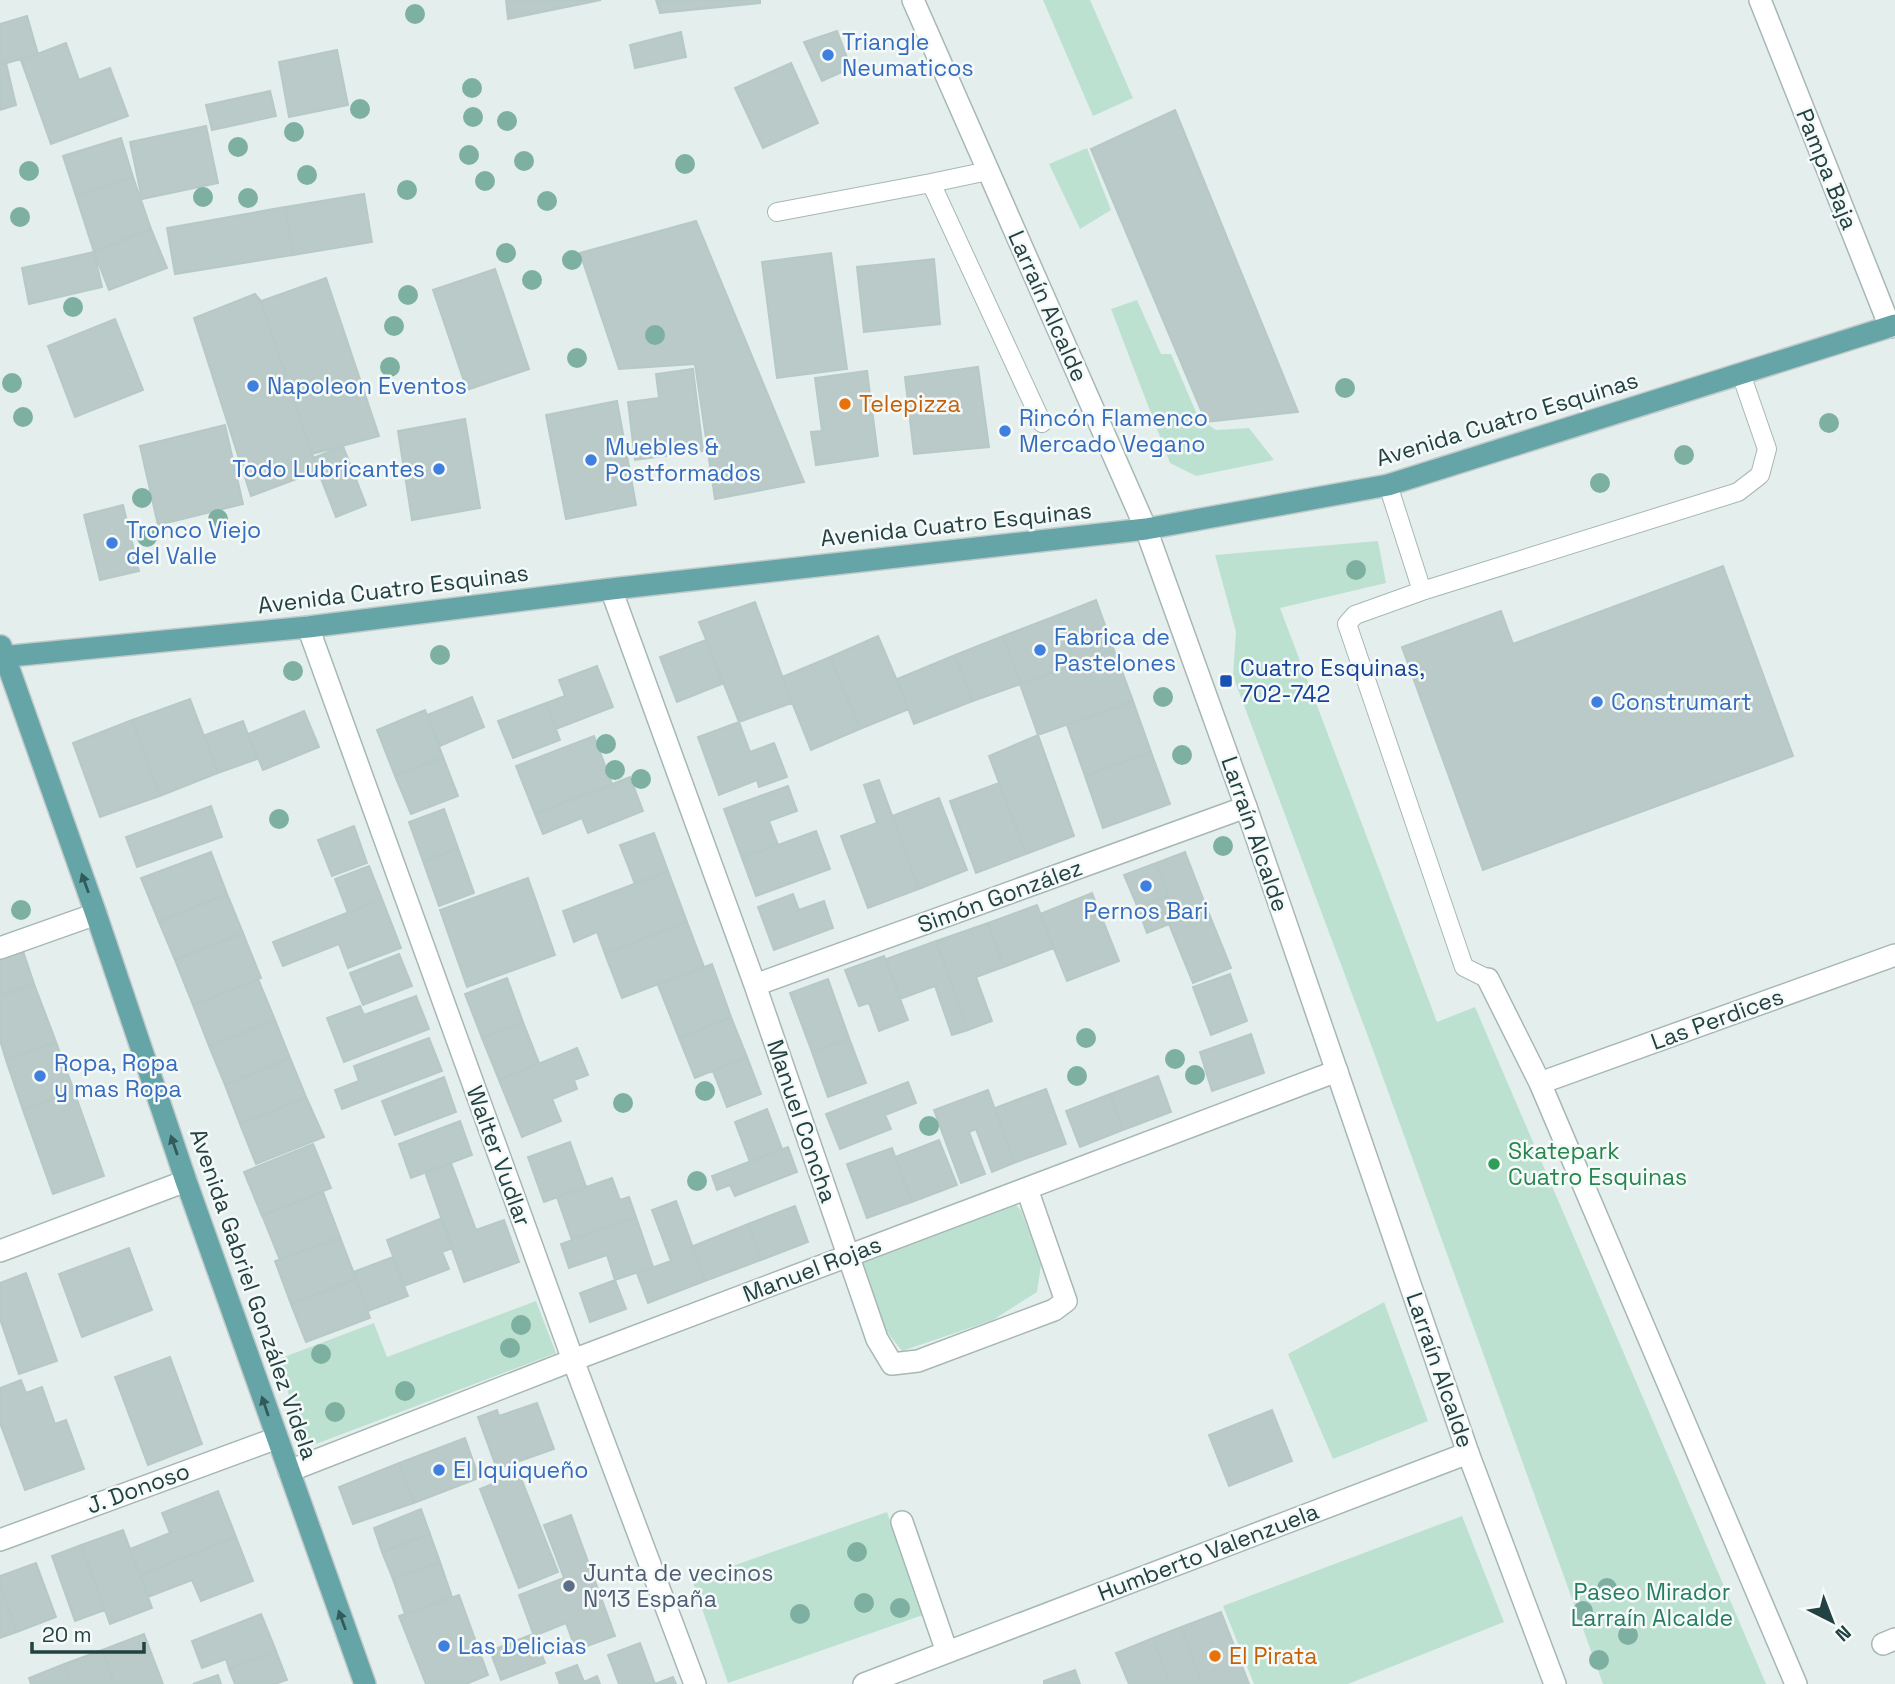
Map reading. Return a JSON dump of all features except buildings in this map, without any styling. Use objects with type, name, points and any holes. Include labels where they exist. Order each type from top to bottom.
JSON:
[{"type":"main road","name":"Avenida Cuatro Esquinas","points":[[2,652],[308,626],[1146,529],[1388,485],[1741,374],[1894,330]]},
{"type":"main road","name":"Avenida Gabriel González Videla","points":[[2,652],[96,914],[276,1438],[365,1684]]},
{"type":"street","name":"Larraín Alcalde","points":[[913,0],[1146,529],[1246,807],[1468,1453],[1555,1684]]},
{"type":"street","name":"Pampa Baja","points":[[1760,0],[1894,330]]},
{"type":"street","name":"Manuel Concha","points":[[611,589],[755,985],[877,1339],[891,1364],[918,1361],[1054,1310],[1066,1301],[1027,1189]]},
{"type":"street","name":"Walter Vudlar","points":[[308,626],[573,1360],[695,1684]]},
{"type":"street","name":"Simón González","points":[[755,985],[1246,807]]},
{"type":"street","points":[[0,948],[96,914]]},
{"type":"street","name":"Las Perdices","points":[[1540,1083],[1895,955]]},
{"type":"street","points":[[1488,979],[1540,1083],[1796,1684]]},
{"type":"street","name":"Manuel Rojas","points":[[289,1471],[848,1255],[1337,1071]]},
{"type":"street","points":[[0,1251],[186,1181]]},
{"type":"street","name":"J. Donoso","points":[[0,1540],[276,1438]]},
{"type":"street","name":"Humberto Valenzuela","points":[[864,1684],[1468,1453]]},
{"type":"street","points":[[902,1522],[947,1652]]},
{"type":"lane","points":[[777,212],[988,171]]},
{"type":"lane","points":[[931,183],[1042,423]]},
{"type":"lane","points":[[1488,979],[1464,967],[1347,624],[1356,615],[1422,591],[1738,492],[1760,475],[1767,449],[1741,374]]},
{"type":"lane","points":[[1388,485],[1422,591]]},
{"type":"green space","points":[[1043,0],[1090,0],[1133,98],[1093,116]]},
{"type":"green space","points":[[1087,148],[1111,210],[1080,229],[1049,164]]},
{"type":"green space","points":[[1137,300],[1161,354],[1171,354],[1199,419],[1216,430],[1249,428],[1274,460],[1196,476],[1170,463],[1111,309]]},
{"type":"green space","name":"Paseo Mirador Larraín Alcalde","points":[[1378,541],[1386,583],[1280,608],[1437,1022],[1475,1007],[1766,1684],[1603,1684],[1373,1050],[1233,676],[1236,632],[1215,555]]},
{"type":"green space","points":[[1014,1203],[1021,1210],[1041,1265],[1037,1292],[993,1320],[902,1351],[880,1323],[861,1265],[864,1257]]},
{"type":"green space","points":[[536,1301],[556,1353],[308,1447],[276,1360],[374,1323],[387,1357]]},
{"type":"green space","points":[[1384,1302],[1428,1421],[1333,1459],[1288,1354]]},
{"type":"green space","points":[[887,1512],[923,1615],[728,1683],[692,1580]]},
{"type":"green space","points":[[1462,1516],[1504,1622],[1348,1684],[1254,1684],[1223,1606]]},
{"type":"place","name":"Triangle Neumaticos","points":[[828,55]]},
{"type":"place","name":"Napoleon Eventos","points":[[253,386]]},
{"type":"place","name":"Telepizza","points":[[845,404]]},
{"type":"place","name":"Rincón Flamenco Mercado Vegano","points":[[1005,431]]},
{"type":"place","name":"Muebles & Postformados","points":[[591,460]]},
{"type":"place","name":"Todo Lubricantes","points":[[439,469]]},
{"type":"place","name":"Tronco Viejo del Valle","points":[[112,543]]},
{"type":"place","name":"Fabrica de Pastelones","points":[[1040,650]]},
{"type":"place","name":"Cuatro Esquinas, 702-742","points":[[1226,681]]},
{"type":"place","name":"Construmart","points":[[1597,702]]},
{"type":"place","name":"Pernos Bari","points":[[1146,886]]},
{"type":"place","name":"Ropa, Ropa y mas Ropa","points":[[40,1076]]},
{"type":"place","name":"Skatepark Cuatro Esquinas","points":[[1494,1164]]},
{"type":"place","name":"El Iquiqueño","points":[[439,1470]]},
{"type":"place","name":"Junta de vecinos N°13 España","points":[[569,1586]]},
{"type":"place","name":"Las Delicias","points":[[444,1646]]},
{"type":"place","name":"El Pirata","points":[[1215,1656]]}]
